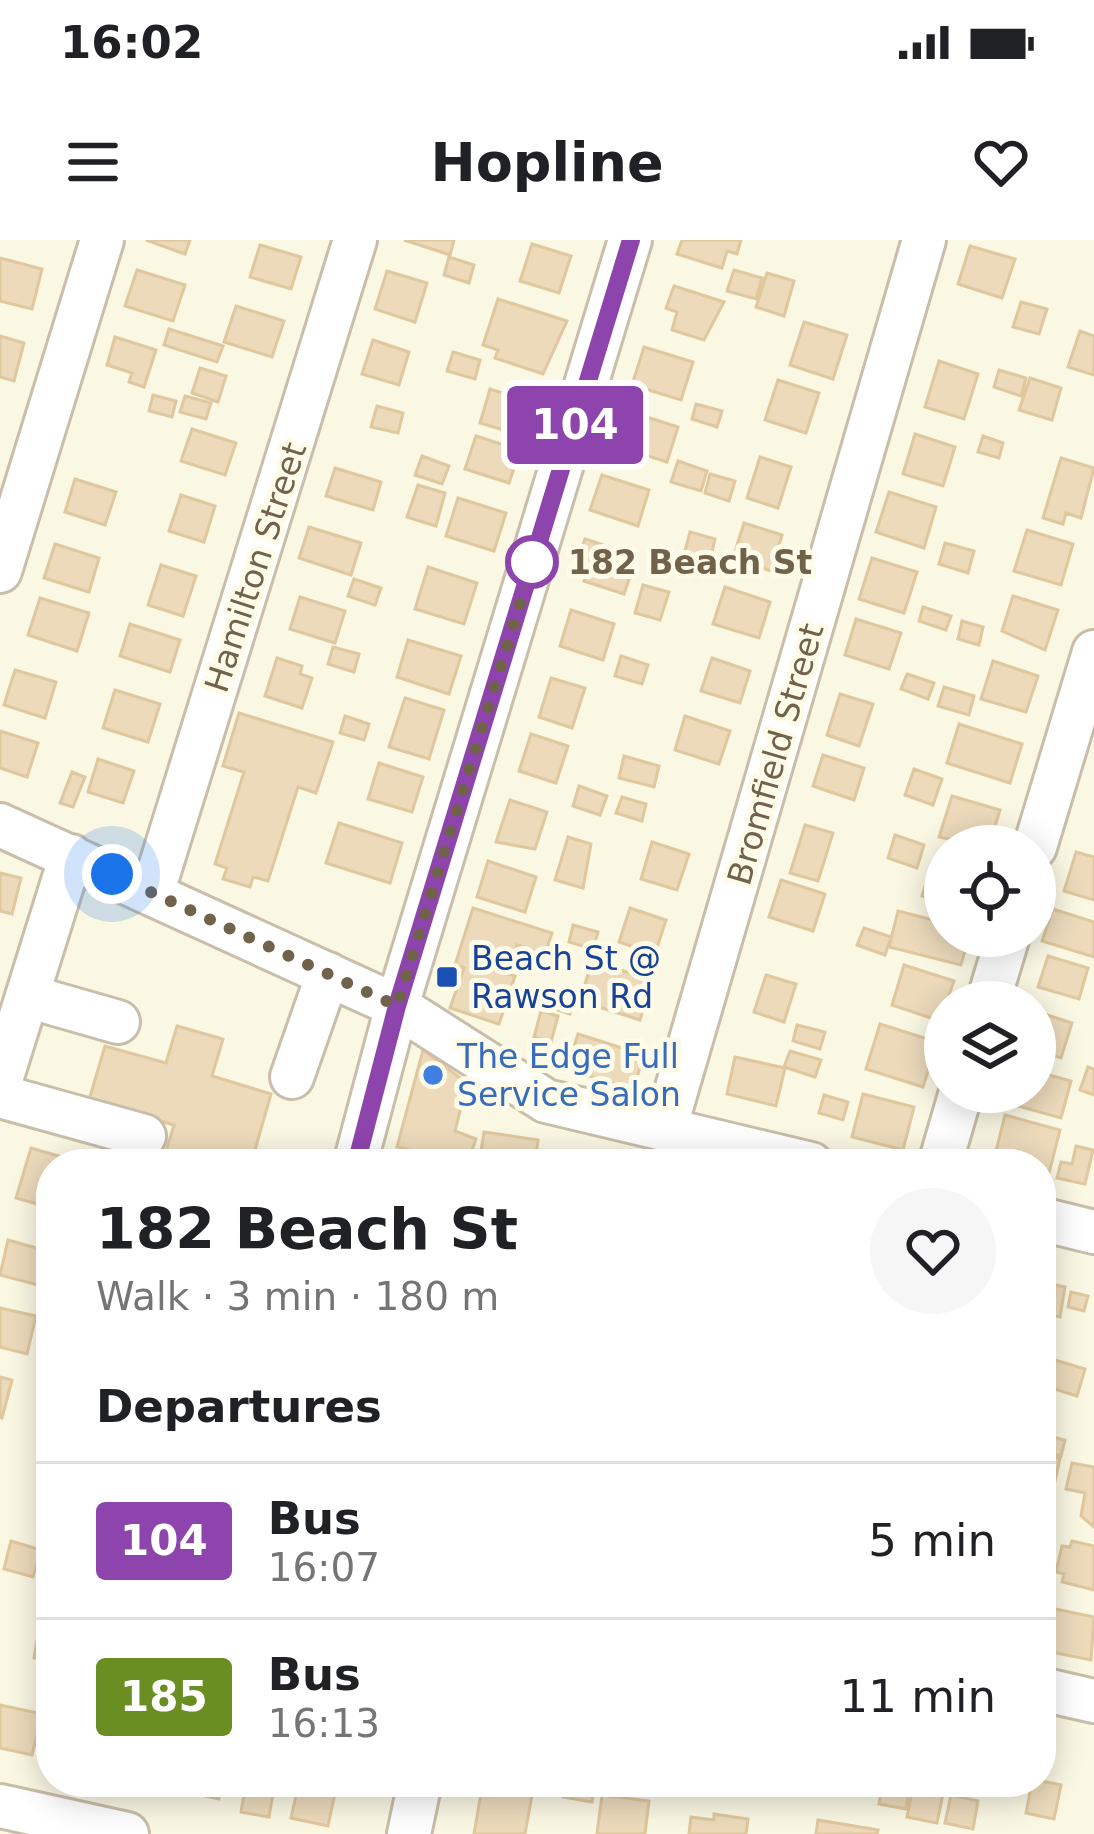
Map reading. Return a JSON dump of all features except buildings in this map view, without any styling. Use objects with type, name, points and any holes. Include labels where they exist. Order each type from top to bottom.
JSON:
[{"type":"street","points":[[0,571],[103,240]]},
{"type":"street","name":"Hamilton Street","points":[[152,894],[355,240]]},
{"type":"street","points":[[360,1149],[397,1006],[631,240]]},
{"type":"street","name":"Bromfield Street","points":[[665,1129],[924,240]]},
{"type":"street","points":[[1042,825],[1094,652]]},
{"type":"street","points":[[0,825],[397,1006],[546,1101],[748,1149]]},
{"type":"street","points":[[0,1083],[71,856]]},
{"type":"street","points":[[292,1077],[328,974]]},
{"type":"street","points":[[27,996],[118,1022]]},
{"type":"street","points":[[0,1096],[144,1136]]},
{"type":"street","points":[[944,1149],[955,1113]]},
{"type":"street","points":[[1056,1223],[1094,1232]]},
{"type":"street","points":[[1056,1692],[1094,1701]]},
{"type":"street","points":[[409,1834],[417,1797]]},
{"type":"street","points":[[0,1806],[127,1834]]},
{"type":"bus line","name":"104","points":[[360,1149],[452,821],[631,240]]},
{"type":"place","name":"182 Beach St","points":[[532,562]]},
{"type":"place","name":"Beach St @ Rawson Rd","points":[[447,977]]},
{"type":"place","name":"The Edge Full Service Salon","points":[[433,1075]]},
{"type":"route","points":[[112,874],[397,1006],[536,551],[532,562]]}]
